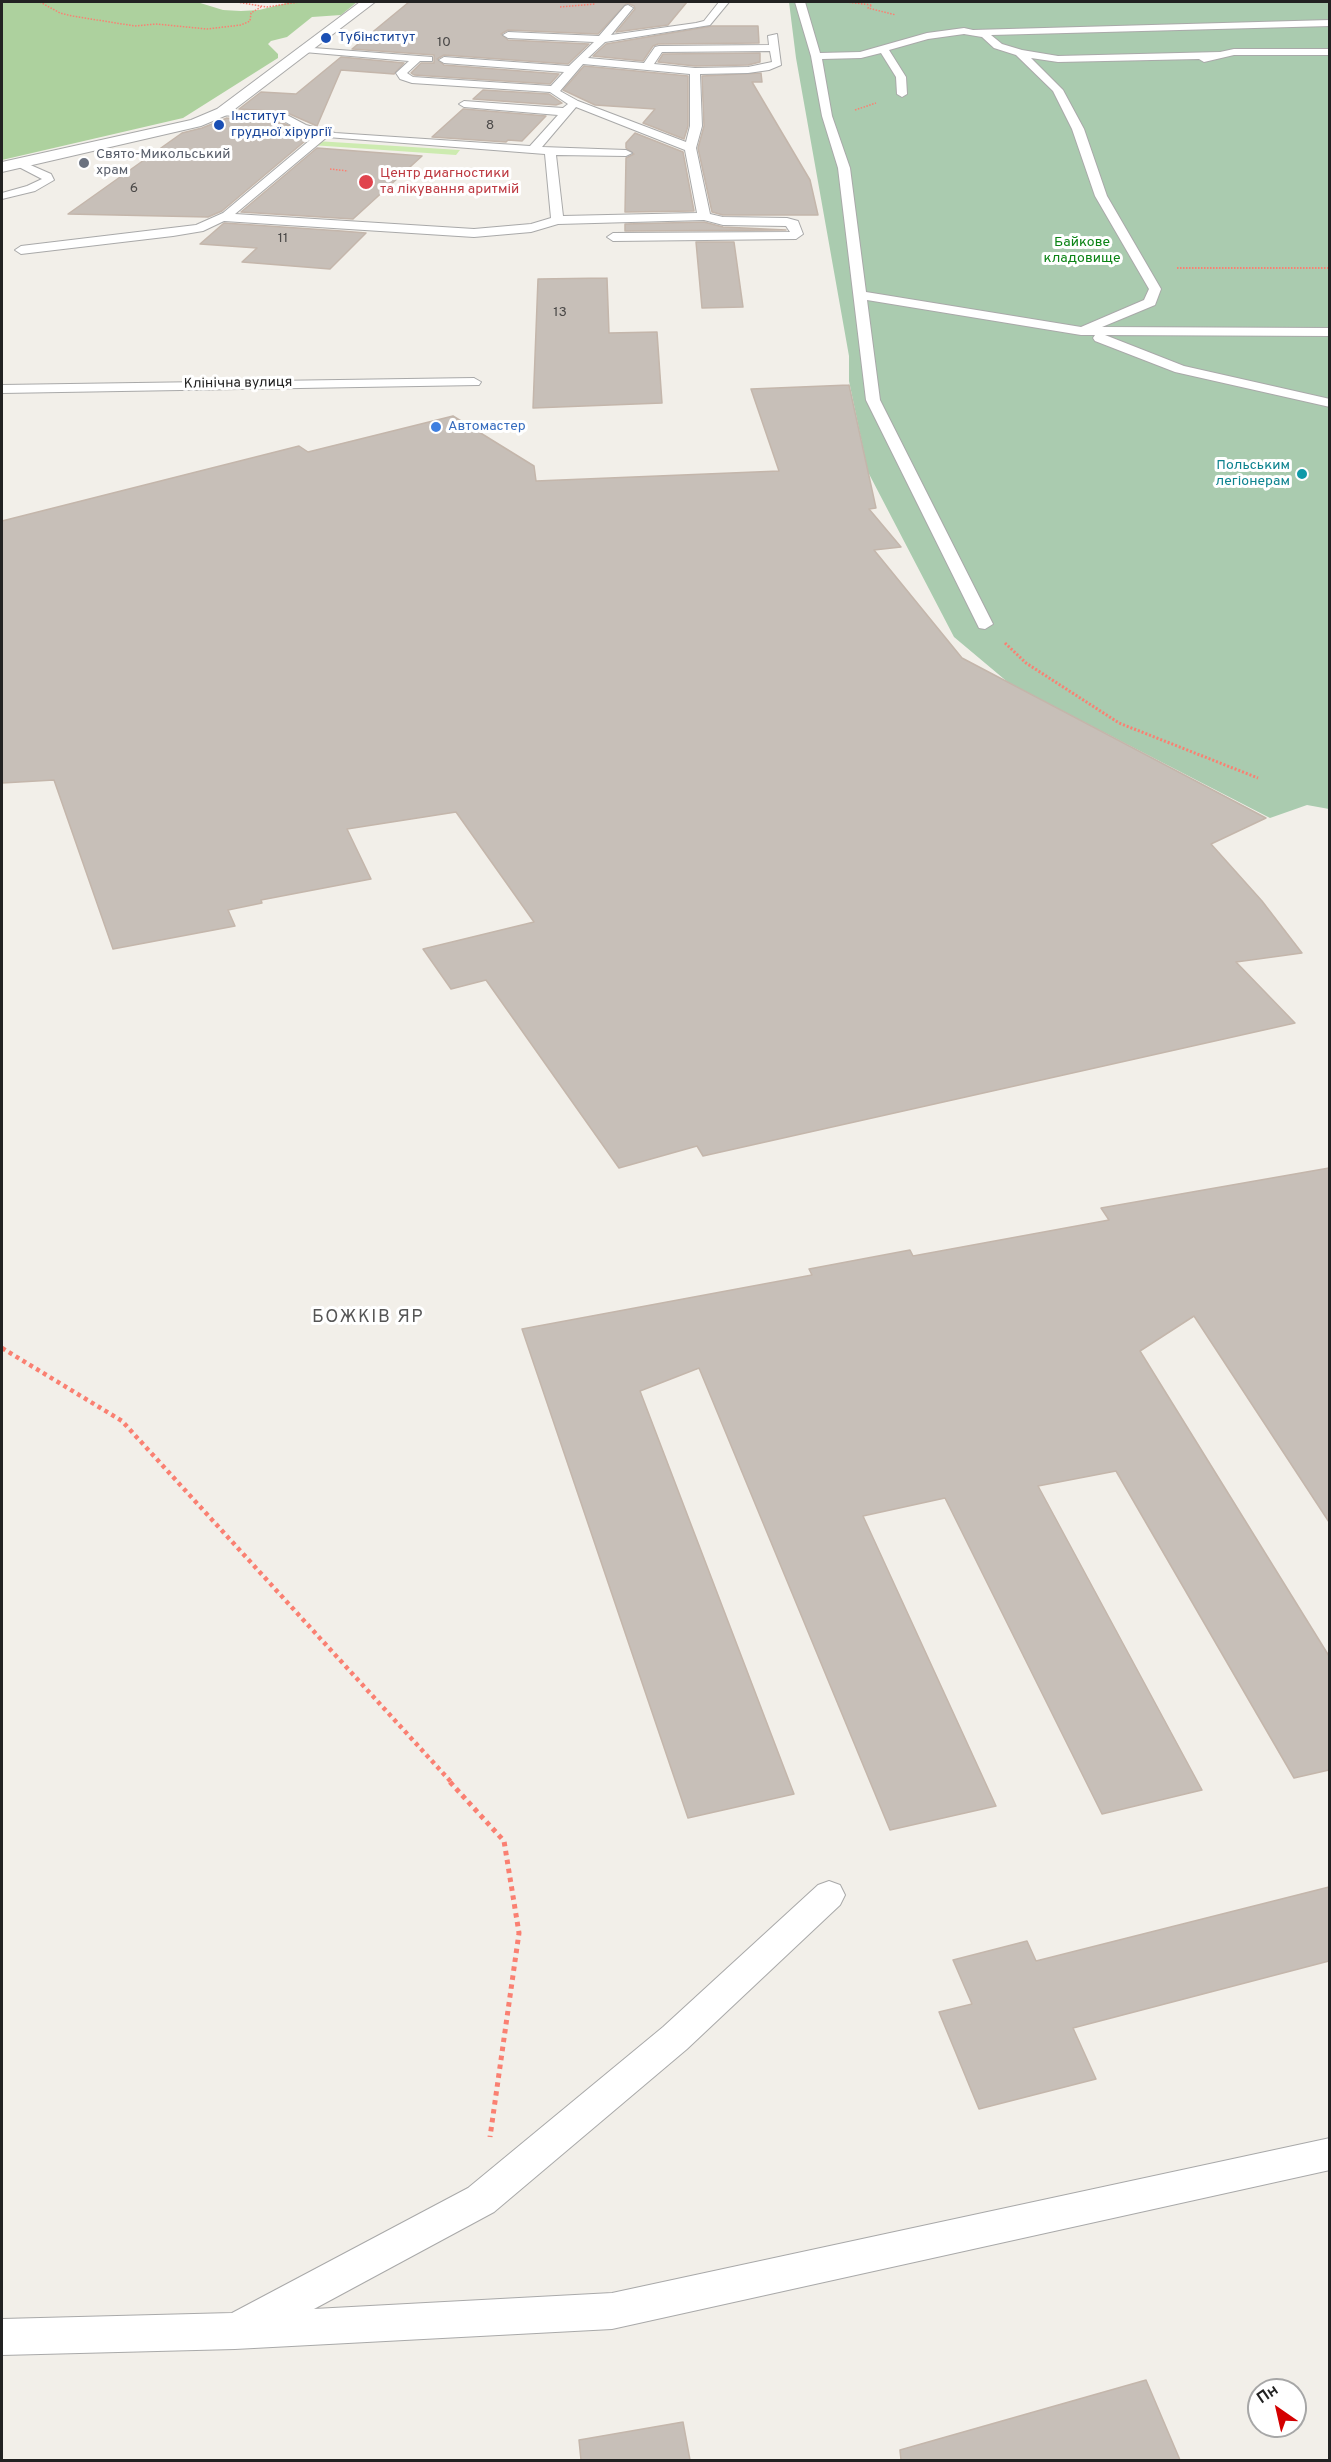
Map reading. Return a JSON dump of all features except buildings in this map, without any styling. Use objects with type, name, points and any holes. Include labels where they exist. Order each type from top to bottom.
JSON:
[{"type":"street","points":[[2,167],[196,123],[222,112],[368,2]]},
{"type":"lane","points":[[508,35],[602,39],[697,26],[707,23],[724,2]]},
{"type":"lane","points":[[801,2],[816,56],[827,116],[844,168],[873,400],[985,624]]},
{"type":"lane","points":[[554,89],[628,8]]},
{"type":"lane","points":[[816,56],[861,56],[951,31],[1329,23]]},
{"type":"lane","points":[[976,32],[985,35],[998,46],[1020,53],[1058,59],[1219,56]]},
{"type":"lane","points":[[581,61],[695,71],[748,70],[769,67],[777,63],[773,34]]},
{"type":"lane","points":[[647,66],[659,48],[774,48]]},
{"type":"lane","points":[[304,49],[424,58],[401,73],[412,80],[554,89]]},
{"type":"lane","points":[[884,50],[901,77],[902,94]]},
{"type":"lane","points":[[1204,59],[1234,52],[1329,52]]},
{"type":"lane","points":[[1020,53],[1058,90],[1078,129],[1101,196],[1155,289],[1150,302],[1081,331]]},
{"type":"lane","points":[[444,60],[572,69]]},
{"type":"lane","points":[[695,71],[696,126],[690,148],[704,216]]},
{"type":"lane","points":[[554,89],[571,108]]},
{"type":"lane","points":[[464,104],[571,108],[690,148]]},
{"type":"lane","points":[[533,150],[571,108]]},
{"type":"lane","points":[[222,112],[285,117],[302,127],[360,139],[550,151],[626,153]]},
{"type":"lane","points":[[229,213],[325,133]]},
{"type":"lane","points":[[550,151],[558,214],[556,219]]},
{"type":"lane","points":[[2,196],[32,189],[48,180],[47,176],[19,163]]},
{"type":"lane","points":[[21,250],[181,231],[199,228],[222,218],[387,230],[474,233],[531,228],[548,224],[556,219],[704,216],[723,221],[788,222],[794,224],[797,234],[792,236],[613,237]]},
{"type":"lane","points":[[859,295],[1081,331],[1329,332]]},
{"type":"lane","points":[[1081,331],[1180,369],[1329,403]]},
{"type":"lane","name":"Клінічна вулиця","points":[[2,389],[267,383],[474,382]]},
{"type":"lane","points":[[235,2331],[482,2200],[675,2038],[829,1895]]},
{"type":"lane","points":[[2,2337],[235,2331],[612,2311],[1329,2154]]},
{"type":"path","points":[[40,2],[60,13],[72,16],[135,26],[156,24],[207,29],[241,25],[250,21],[251,13],[261,7]]},
{"type":"path","points":[[237,2],[261,7],[275,7],[299,2]]},
{"type":"path","points":[[827,116],[860,109],[902,94]]},
{"type":"path","points":[[1143,268],[1329,268]]},
{"type":"path","points":[[985,624],[1026,663],[1119,723],[1258,778]]},
{"type":"path","points":[[2,1348],[122,1421],[504,1841],[519,1933],[482,2200]]},
{"type":"green space","points":[[2,2],[197,2],[223,10],[241,11],[259,10],[291,2],[357,2],[341,15],[312,17],[287,37],[271,41],[268,44],[278,54],[278,58],[183,118],[2,160]]},
{"type":"green space","name":"Байкове кладовище","points":[[789,2],[1329,2],[1329,809],[1307,805],[1270,818],[1010,684],[954,637],[868,472],[849,381],[849,356],[796,58]]},
{"type":"green space","points":[[316,141],[460,150],[456,155],[311,145]]},
{"type":"place","name":"Тубінститут","points":[[326,38]]},
{"type":"place","name":"Інститут грудної хірургії","points":[[219,125]]},
{"type":"place","name":"Свято-Микольський храм","points":[[84,163]]},
{"type":"place","name":"Центр диагностики та лікування аритмій","points":[[366,182]]},
{"type":"place","name":"Автомастер","points":[[436,427]]},
{"type":"place","name":"Польським легіонерам","points":[[1302,474]]},
{"type":"district","name":"БОЖКІВ ЯР","points":[[368,1318]]}]
